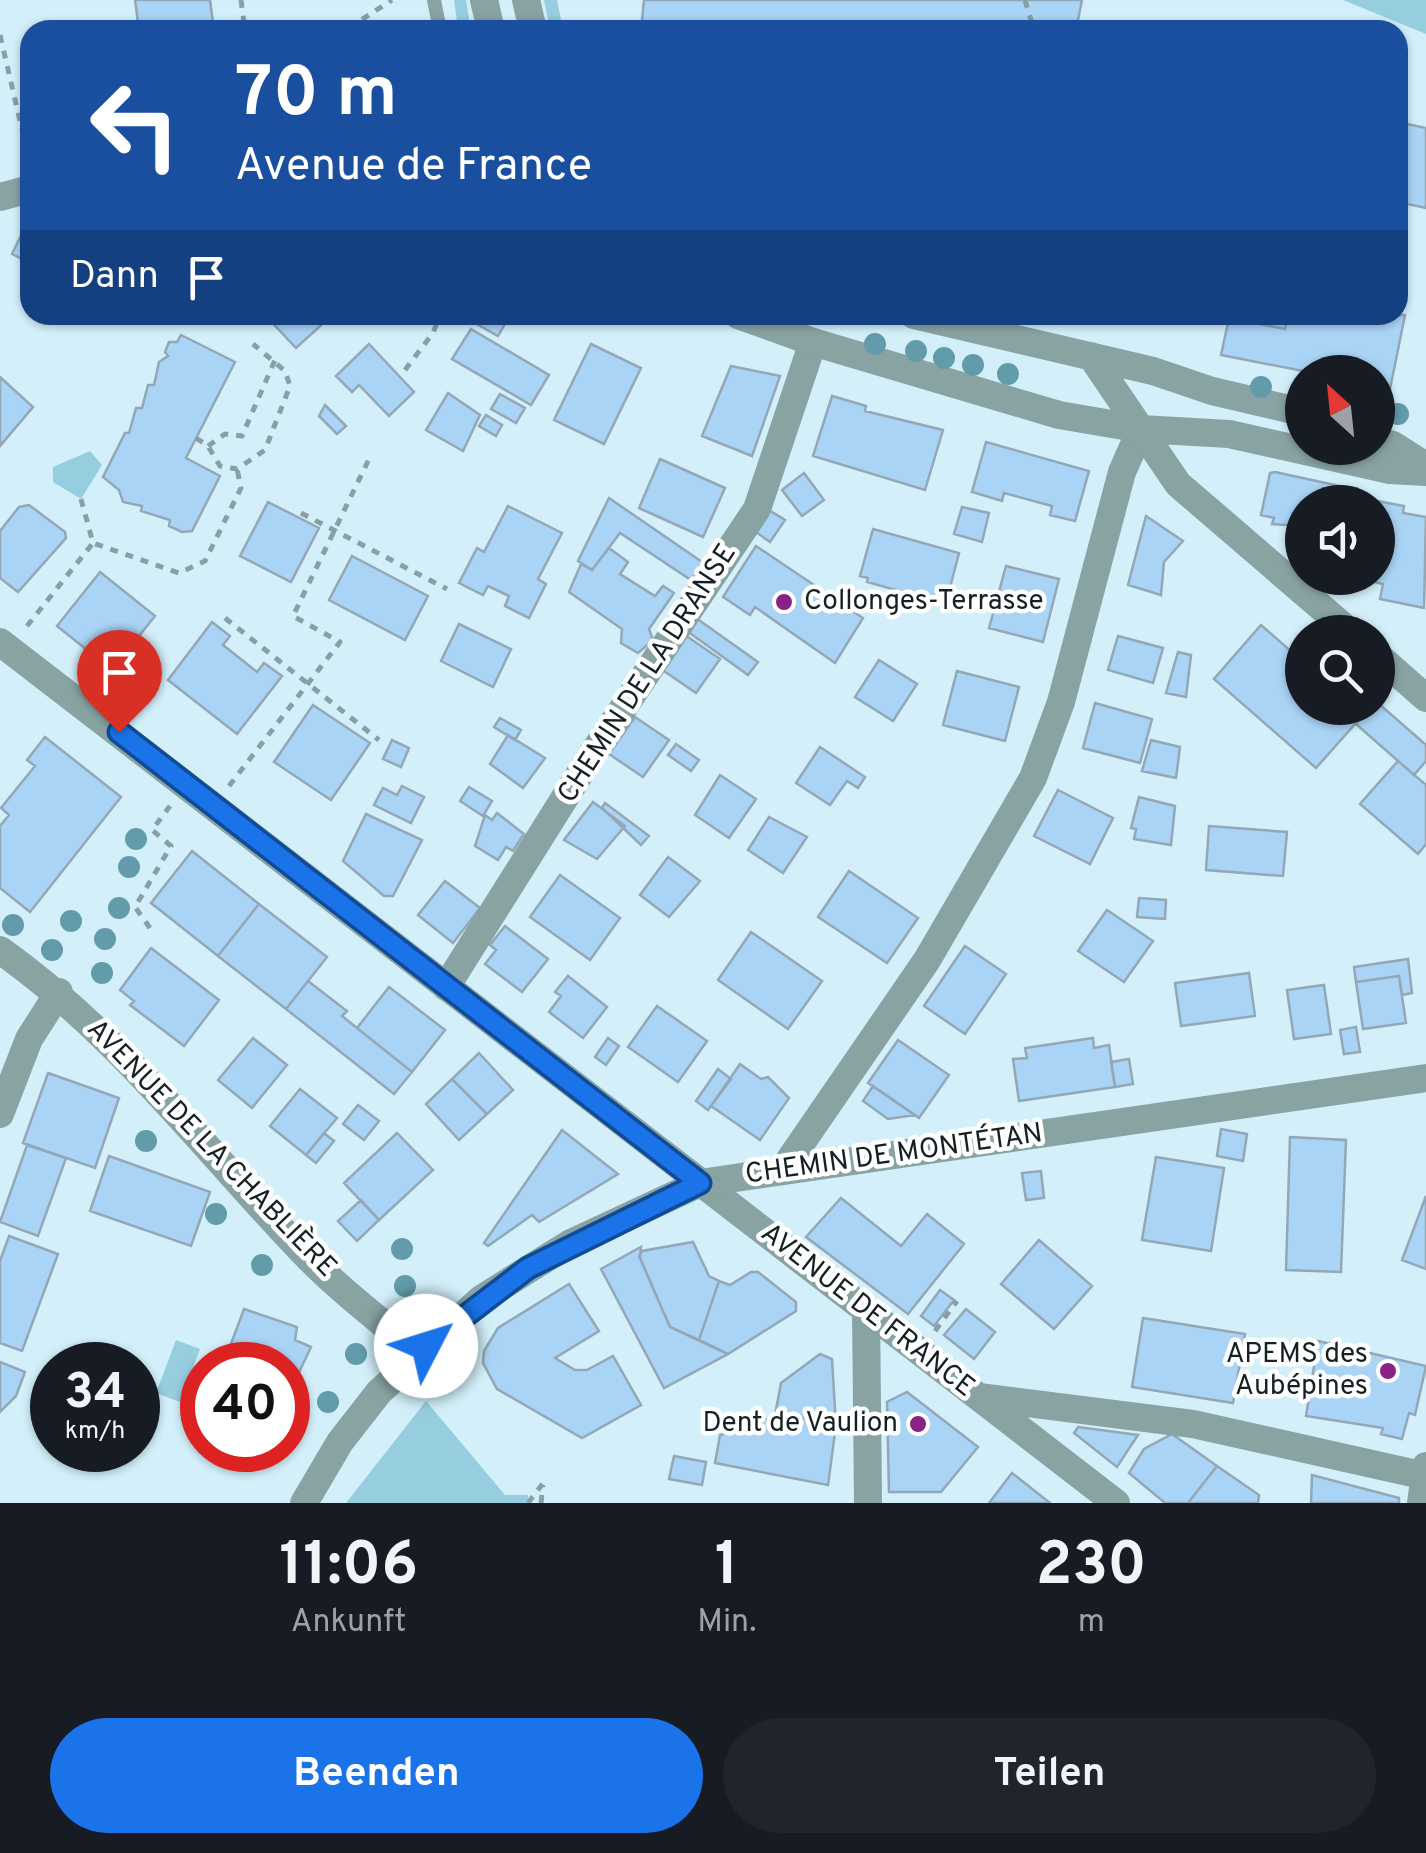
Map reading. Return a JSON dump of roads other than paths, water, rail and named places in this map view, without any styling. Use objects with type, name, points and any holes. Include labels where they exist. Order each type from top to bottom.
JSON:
[{"type":"street","points":[[766,325],[1020,404],[1141,429],[1229,434],[1390,470],[1426,469]]},
{"type":"street","points":[[957,325],[1285,407]]},
{"type":"street","name":"CHEMIN DE LA DRANSE","points":[[446,987],[592,756],[757,510],[814,342]]},
{"type":"street","points":[[1092,356],[1178,484],[1330,615]]},
{"type":"street","points":[[1141,429],[1209,411],[1235,412],[1285,423]]},
{"type":"street","points":[[782,1171],[926,960],[1033,778],[1061,702],[1122,472],[1141,429]]},
{"type":"street","points":[[1395,446],[1426,469]]},
{"type":"street","name":"AVENUE DE FRANCE","points":[[12,636],[446,987],[1116,1503]]},
{"type":"street","points":[[1395,671],[1426,698]]},
{"type":"street","name":"AVENUE DE LA CHABLIÈRE","points":[[0,950],[59,992],[116,1045],[305,1255],[418,1353]]},
{"type":"street","points":[[0,1114],[29,1040],[59,992]]},
{"type":"street","name":"CHEMIN DE MONTÉTAN","points":[[304,1503],[340,1442],[418,1353],[528,1268],[700,1183],[1426,1078]]},
{"type":"street","points":[[866,1310],[868,1503]]},
{"type":"street","points":[[978,1397],[1192,1424],[1424,1480]]},
{"type":"place","name":"Collonges-Terrasse","points":[[784,602]]},
{"type":"place","name":"APEMS des Aubépines","points":[[1388,1371]]},
{"type":"place","name":"Dent de Vaulion","points":[[918,1424]]}]
